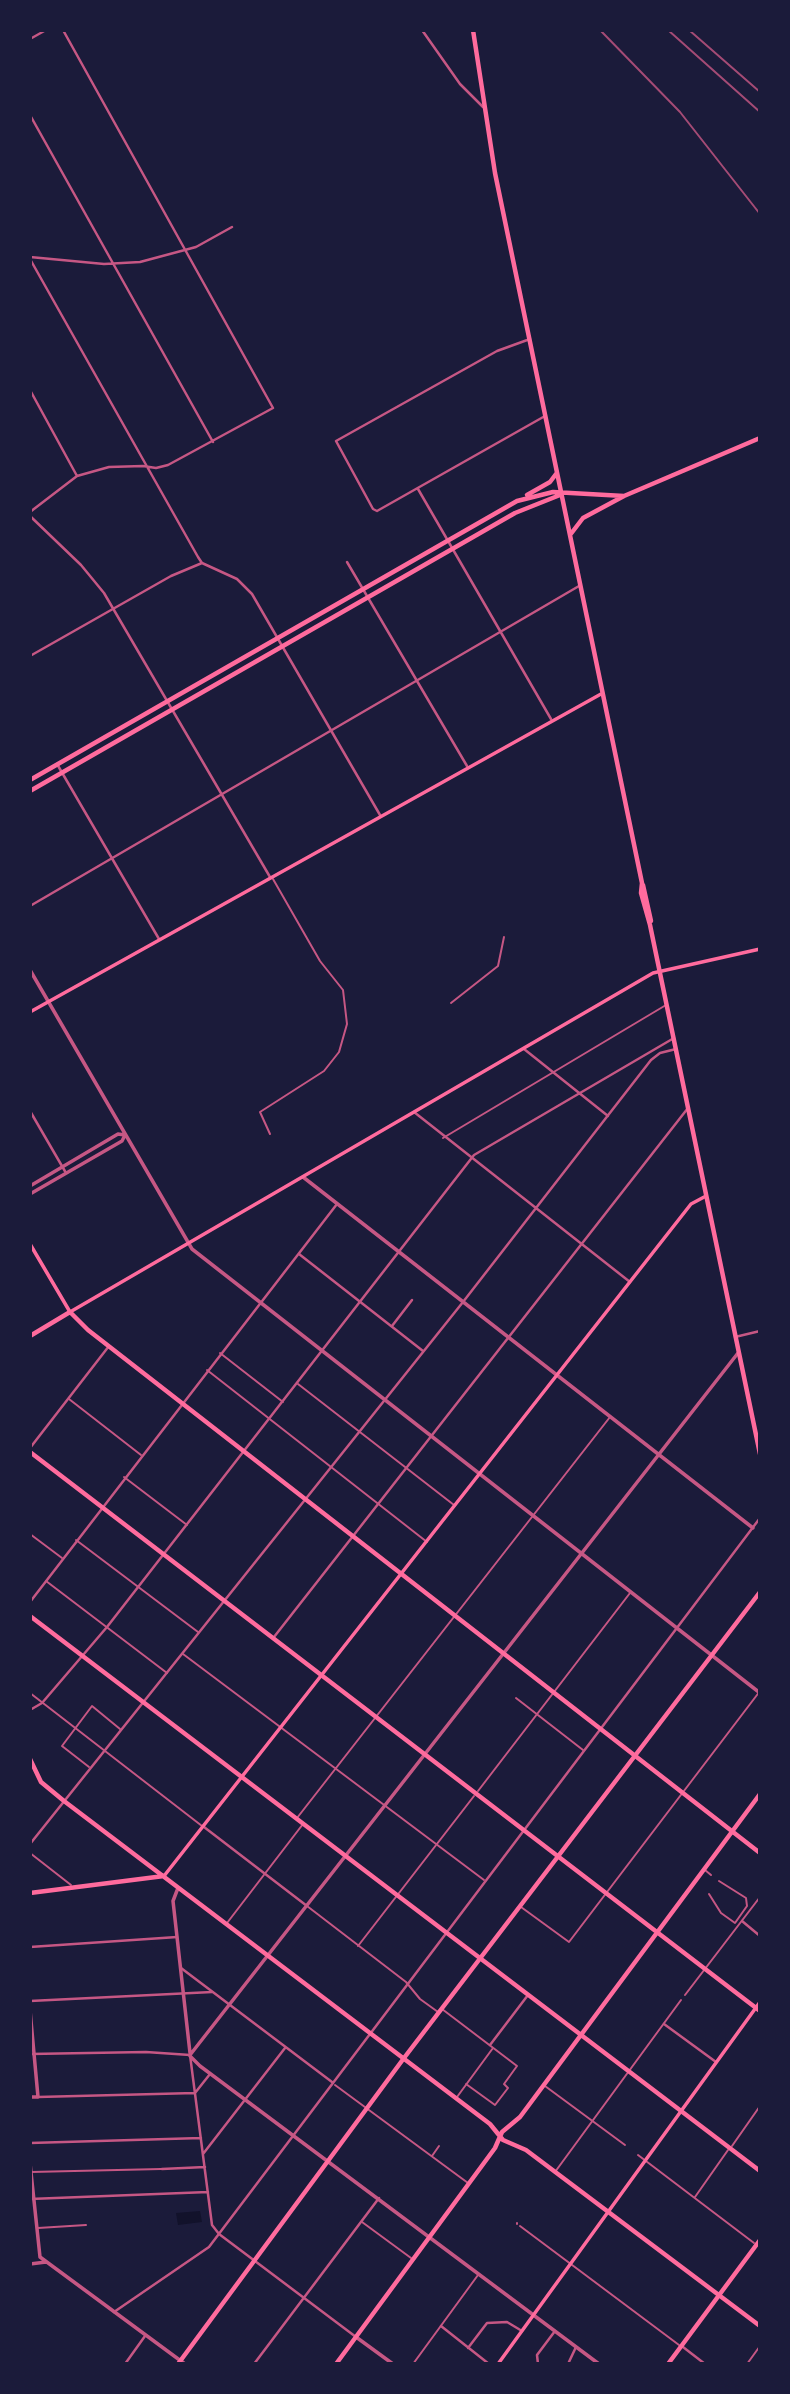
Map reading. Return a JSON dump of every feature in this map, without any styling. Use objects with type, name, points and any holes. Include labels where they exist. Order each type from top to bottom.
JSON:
[{"type":"main road","points":[[473,30],[483,107],[579,586],[642,883],[651,913],[650,925],[760,1454]]},
{"type":"main road","points":[[570,538],[579,520],[624,496],[760,438]]},
{"type":"main road","points":[[30,780],[167,699],[550,482],[557,473]]},
{"type":"main road","points":[[517,501],[543,493],[624,496]]},
{"type":"main road","points":[[30,791],[452,548],[534,503],[561,495]]},
{"type":"main road","points":[[30,1012],[551,719],[601,694]]},
{"type":"main road","points":[[30,1336],[660,970],[760,949]]},
{"type":"main road","points":[[30,1893],[158,1880],[164,1876],[693,1202],[706,1196]]},
{"type":"main road","points":[[30,1244],[70,1312],[108,1346],[760,1853]]},
{"type":"main road","points":[[30,1450],[758,2010]]},
{"type":"main road","points":[[181,2363],[404,2058],[760,1592]]},
{"type":"main road","points":[[30,1616],[760,2171]]},
{"type":"main road","points":[[30,1759],[41,1782],[64,1801],[490,2124],[500,2136],[555,2172],[760,2326]]},
{"type":"main road","points":[[335,2364],[469,2184],[495,2148],[500,2136],[520,2117],[760,1794]]},
{"type":"main road","points":[[498,2364],[716,2062],[758,2010],[760,2002]]},
{"type":"main road","points":[[668,2364],[759,2244]]},
{"type":"street","points":[[30,39],[46,30]]},
{"type":"street","points":[[63,30],[273,408],[173,463],[156,468],[109,467],[77,475],[30,514],[81,565],[113,609],[271,877]]},
{"type":"street","points":[[422,30],[460,84],[483,107]]},
{"type":"street","points":[[30,115],[213,442]]},
{"type":"street","points":[[30,258],[113,264],[156,259],[186,250],[232,227]]},
{"type":"street","points":[[30,258],[202,563],[245,585],[380,815]]},
{"type":"street","points":[[530,339],[498,351],[336,441],[375,511],[546,416]]},
{"type":"street","points":[[30,390],[77,475]]},
{"type":"street","points":[[417,488],[551,719]]},
{"type":"street","points":[[347,562],[467,766]]},
{"type":"street","points":[[30,656],[202,563]]},
{"type":"street","points":[[30,906],[579,586]]},
{"type":"street","points":[[57,764],[159,939]]},
{"type":"street","points":[[30,970],[192,1250],[760,1692]]},
{"type":"street","points":[[30,1710],[42,1703],[107,1627],[471,1160],[484,1148],[674,1038]]},
{"type":"street","points":[[524,1049],[608,1116]]},
{"type":"street","points":[[30,1844],[463,1302],[651,1060],[660,1053],[676,1049]]},
{"type":"street","points":[[273,1638],[688,1108]]},
{"type":"street","points":[[30,1111],[66,1173]]},
{"type":"street","points":[[414,1112],[443,1138],[630,1282]]},
{"type":"street","points":[[30,1186],[118,1134],[125,1135]]},
{"type":"street","points":[[30,1194],[121,1141],[125,1135]]},
{"type":"street","points":[[303,1177],[753,1528]]},
{"type":"street","points":[[30,1602],[337,1204]]},
{"type":"street","points":[[298,1254],[424,1351]]},
{"type":"street","points":[[392,1326],[412,1300]]},
{"type":"street","points":[[735,1337],[760,1331]]},
{"type":"street","points":[[30,1450],[108,1346]]},
{"type":"street","points":[[190,2056],[738,1353]]},
{"type":"street","points":[[114,2312],[205,2250],[219,2234],[406,1982],[678,1629],[760,1518]]},
{"type":"street","points":[[753,1528],[760,1524]]},
{"type":"street","points":[[203,1826],[307,1906]]},
{"type":"street","points":[[178,1887],[173,1899],[212,2225],[219,2234],[393,2364]]},
{"type":"street","points":[[742,1922],[760,1936]]},
{"type":"street","points":[[30,1947],[178,1937]]},
{"type":"street","points":[[181,1968],[332,2082]]},
{"type":"street","points":[[30,2001],[212,1992]]},
{"type":"street","points":[[492,2047],[528,1995]]},
{"type":"street","points":[[30,2010],[38,2097]]},
{"type":"street","points":[[664,2024],[716,2062]]},
{"type":"street","points":[[203,2154],[285,2048]]},
{"type":"street","points":[[32,2054],[180,2053],[190,2056],[210,2074],[599,2364]]},
{"type":"street","points":[[195,2093],[210,2074]]},
{"type":"street","points":[[30,2097],[195,2093]]},
{"type":"street","points":[[30,2143],[201,2138]]},
{"type":"street","points":[[30,2162],[40,2257],[181,2363]]},
{"type":"street","points":[[162,2169],[205,2167]]},
{"type":"street","points":[[32,2199],[208,2192]]},
{"type":"street","points":[[254,2364],[379,2198]]},
{"type":"street","points":[[30,2264],[46,2262]]},
{"type":"street","points":[[468,2348],[490,2322],[507,2322],[522,2331]]},
{"type":"street","points":[[440,2326],[489,2364]]},
{"type":"street","points":[[538,2364],[537,2356],[555,2331]]},
{"type":"street","points":[[125,2364],[145,2336]]},
{"type":"street","points":[[681,2346],[705,2364]]},
{"type":"street","points":[[568,2364],[576,2347]]},
{"type":"lane","points":[[270,1134],[260,1112],[324,1071],[339,1052],[347,1024],[343,990],[320,961],[271,877]]},
{"type":"lane","points":[[451,1003],[498,966],[504,937]]},
{"type":"lane","points":[[443,1138],[667,1004]]},
{"type":"lane","points":[[220,1353],[283,1402]]},
{"type":"lane","points":[[207,1370],[427,1542]]},
{"type":"lane","points":[[298,1384],[456,1507]]},
{"type":"lane","points":[[68,1398],[141,1455]]},
{"type":"lane","points":[[296,1818],[610,1417]]},
{"type":"lane","points":[[124,1477],[187,1525]]},
{"type":"lane","points":[[30,1534],[62,1558]]},
{"type":"lane","points":[[76,1540],[198,1633]]},
{"type":"lane","points":[[46,1580],[167,1673]]},
{"type":"lane","points":[[358,1946],[631,1592]]},
{"type":"lane","points":[[182,1653],[485,1880]]},
{"type":"lane","points":[[520,1906],[569,1942],[760,1692]]},
{"type":"lane","points":[[30,1693],[203,1826]]},
{"type":"lane","points":[[516,1698],[584,1751]]},
{"type":"lane","points":[[90,1768],[62,1745],[92,1706],[121,1730]]},
{"type":"lane","points":[[226,1923],[303,1824]]},
{"type":"lane","points":[[30,1853],[74,1888]]},
{"type":"lane","points":[[704,1870],[711,1875]]},
{"type":"lane","points":[[709,1894],[721,1913],[735,1923],[747,1906],[746,1898],[719,1881]]},
{"type":"lane","points":[[695,1882],[700,1887]]},
{"type":"lane","points":[[685,1995],[760,1897]]},
{"type":"lane","points":[[307,1906],[406,1982],[420,1998],[517,2066],[504,2084],[508,2088],[495,2105],[466,2084]]},
{"type":"lane","points":[[555,2172],[681,2000]]},
{"type":"lane","points":[[456,2098],[492,2047]]},
{"type":"lane","points":[[332,2082],[469,2184]]},
{"type":"lane","points":[[544,2085],[625,2145]]},
{"type":"lane","points":[[694,2198],[760,2106]]},
{"type":"lane","points":[[432,2157],[439,2146]]},
{"type":"lane","points":[[638,2155],[759,2244]]},
{"type":"lane","points":[[31,2170],[162,2169]]},
{"type":"lane","points":[[362,2221],[414,2260]]},
{"type":"lane","points":[[518,2224],[681,2346]]},
{"type":"lane","points":[[37,2228],[86,2225]]},
{"type":"lane","points":[[412,2364],[479,2274]]},
{"type":"lane","points":[[747,2364],[760,2346]]},
{"type":"shaded area","points":[[200,2211],[202,2222],[178,2225],[176,2213]]},
{"type":"railway","points":[[600,30],[680,112],[760,214]]},
{"type":"railway","points":[[668,30],[760,112]]},
{"type":"railway","points":[[689,30],[760,92]]}]
